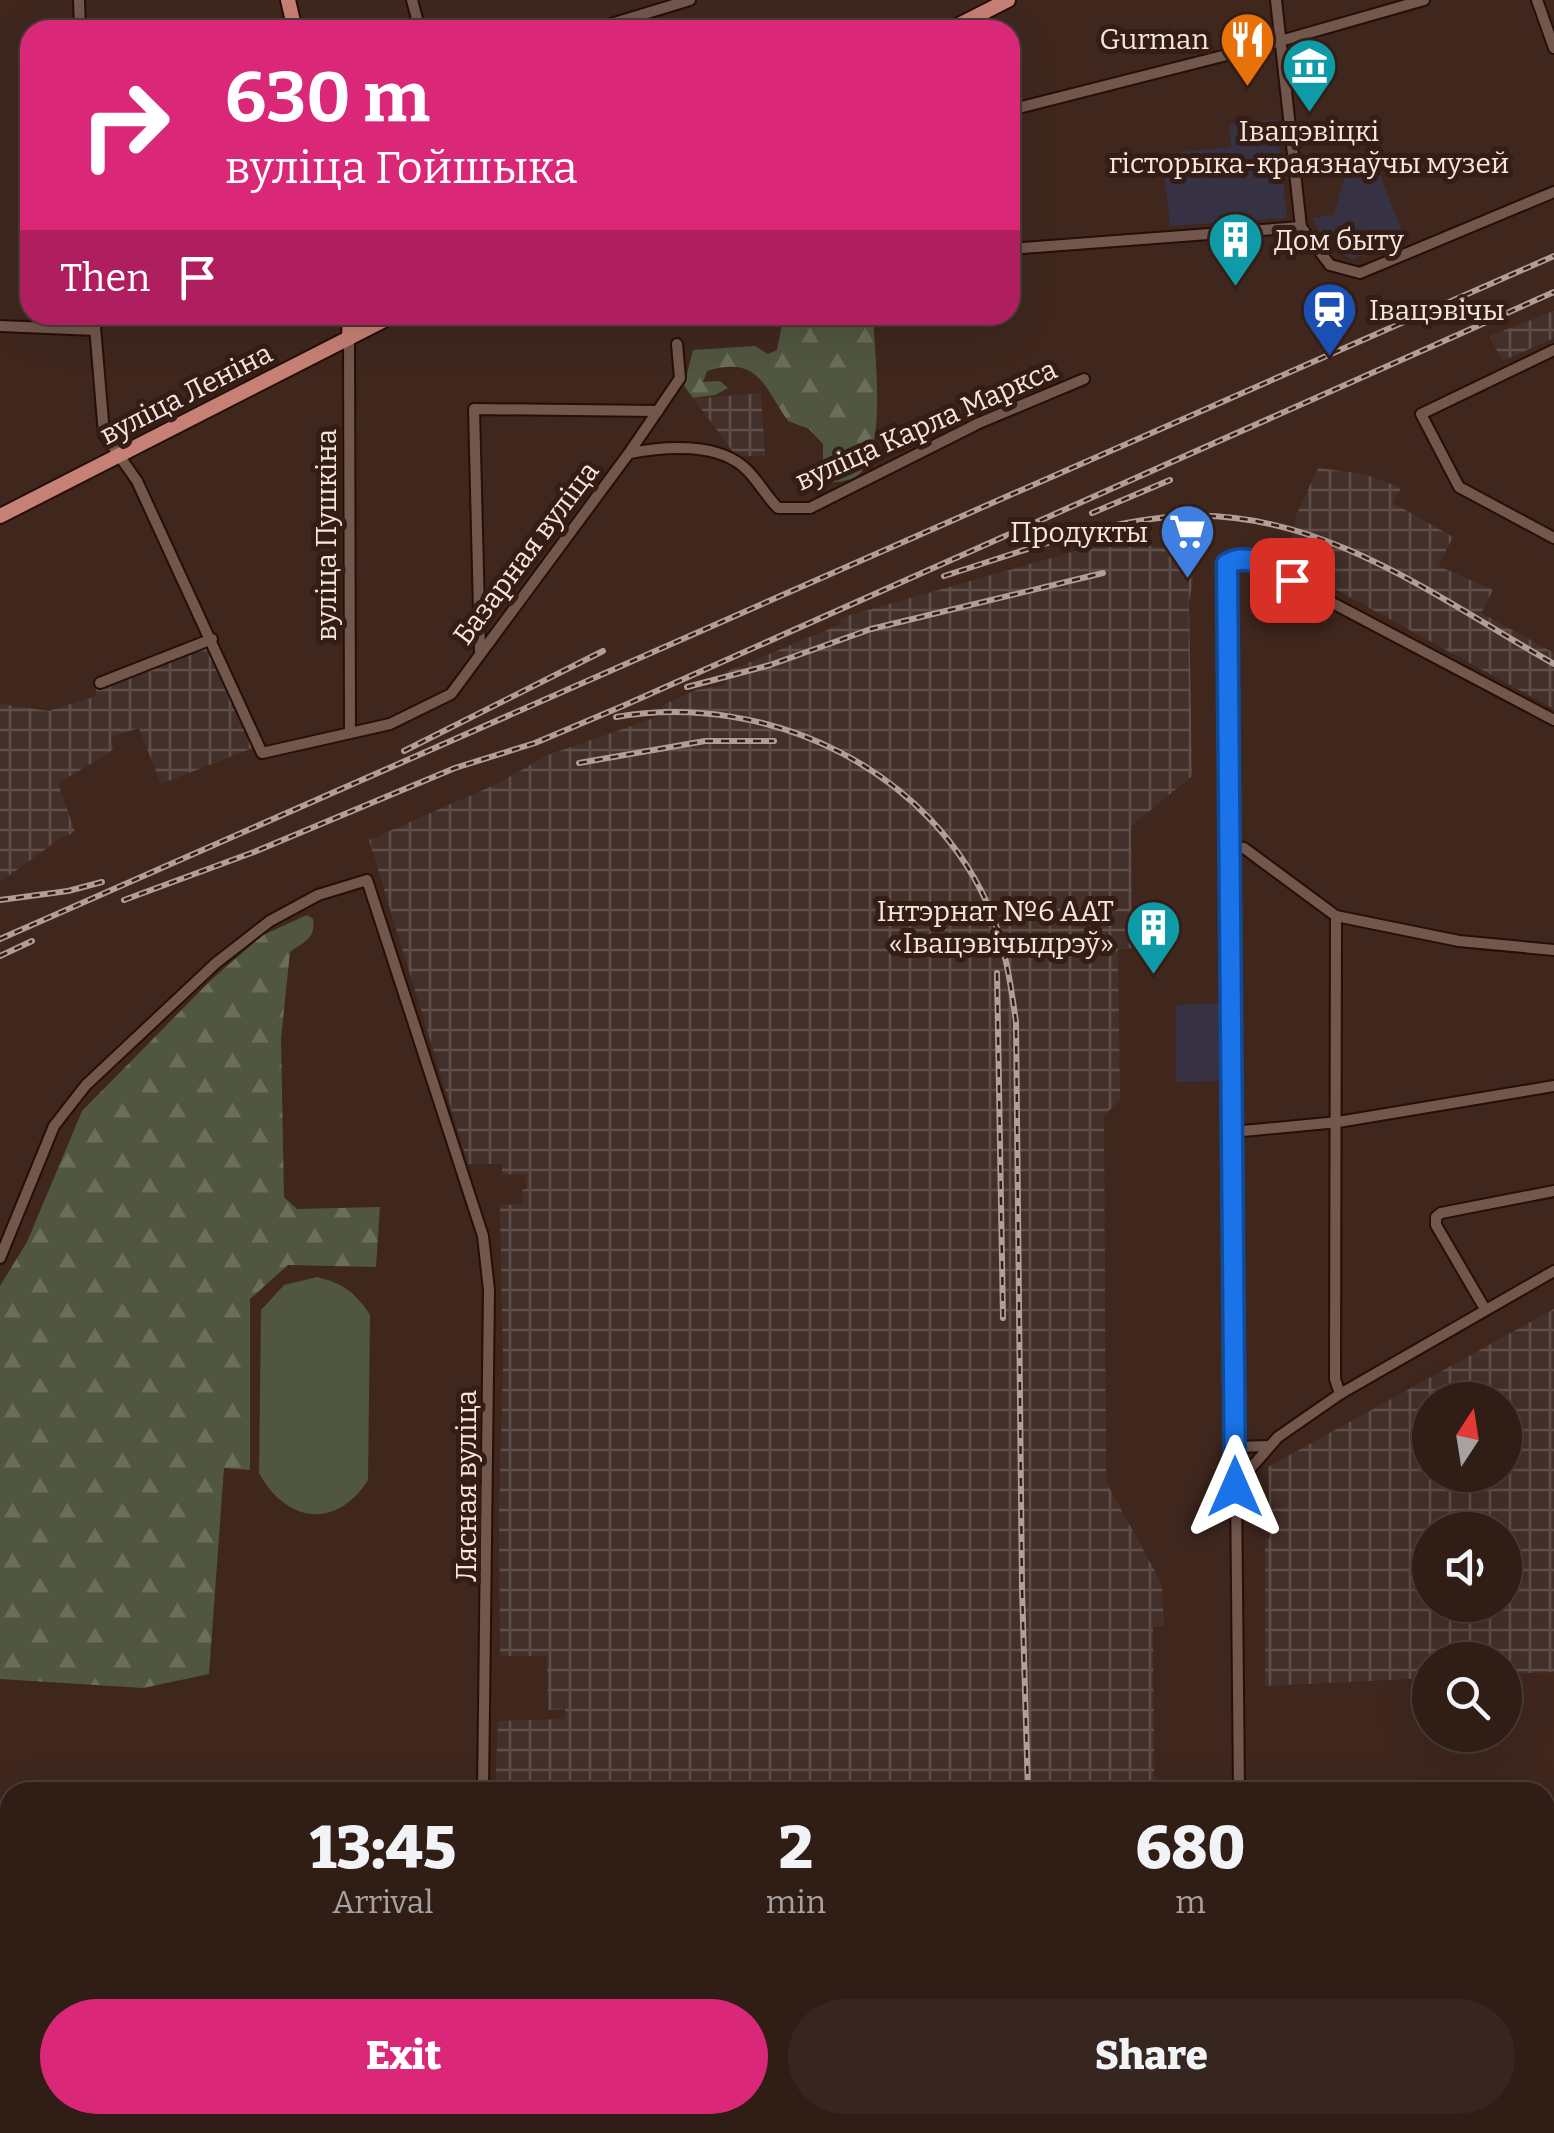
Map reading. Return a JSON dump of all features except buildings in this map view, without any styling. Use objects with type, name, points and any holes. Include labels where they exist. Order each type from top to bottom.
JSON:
[{"type":"main road","points":[[964,20],[986,5],[1008,0]]},
{"type":"main road","points":[[349,338],[350,325]]},
{"type":"main road","name":"вуліца Леніна","points":[[0,516],[374,325]]},
{"type":"street","points":[[624,20],[690,0]]},
{"type":"street","points":[[1276,0],[1301,227],[1330,265],[1360,273],[1554,192]]},
{"type":"street","points":[[1020,107],[1424,0]]},
{"type":"street","points":[[1538,0],[1554,48]]},
{"type":"street","points":[[1020,248],[1301,227]]},
{"type":"street","points":[[95,325],[104,434],[138,481],[212,639],[100,682]]},
{"type":"street","points":[[0,326],[95,330]]},
{"type":"street","name":"вуліца Пушкіна","points":[[349,338],[350,732]]},
{"type":"street","name":"Базарная вуліца","points":[[212,639],[262,753],[390,724],[434,705],[451,694],[680,378],[676,344]]},
{"type":"street","points":[[1554,350],[1421,414],[1460,486],[1554,538]]},
{"type":"street","name":"вуліца Карла Маркса","points":[[629,453],[655,448],[717,453],[748,471],[778,508],[810,508],[979,423],[1084,378]]},
{"type":"street","points":[[480,654],[474,409],[658,410]]},
{"type":"street","points":[[1239,1782],[1227,564],[1236,559],[1253,560],[1554,720]]},
{"type":"street","points":[[1228,844],[1244,848],[1336,916],[1460,940],[1554,950]]},
{"type":"street","name":"Лясная вуліца","points":[[0,1258],[54,1126],[86,1085],[216,963],[270,921],[318,894],[367,880],[482,1236],[489,1290],[482,1782]]},
{"type":"street","points":[[1336,916],[1335,1379],[1340,1394]]},
{"type":"street","points":[[1232,1132],[1338,1122],[1554,1086]]},
{"type":"street","points":[[1485,1310],[1436,1225],[1436,1217],[1554,1191]]},
{"type":"street","points":[[1235,1487],[1268,1446],[1340,1394],[1554,1271]]},
{"type":"street","points":[[1235,1447],[1268,1446]]},
{"type":"shaded area","points":[[1276,119],[1287,218],[1170,226],[1162,154],[1231,147],[1229,124]]},
{"type":"shaded area","points":[[1373,157],[1404,237],[1353,259],[1338,253],[1312,218],[1334,215],[1349,162]]},
{"type":"shaded area","points":[[1554,311],[1554,338],[1502,361],[1490,336]]},
{"type":"shaded area","points":[[761,393],[765,456],[736,456],[694,399]]},
{"type":"shaded area","points":[[1318,468],[1364,474],[1401,488],[1393,503],[1453,537],[1438,566],[1493,590],[1481,613],[1554,653],[1554,709],[1291,565],[1289,552],[1296,516]]},
{"type":"shaded area","points":[[1126,540],[1198,556],[1189,602],[1192,776],[1131,826],[1132,948],[1118,949],[1120,1101],[1104,1115],[1106,1482],[1162,1584],[1164,1626],[1153,1627],[1154,1776],[1160,1782],[495,1782],[498,1721],[565,1719],[565,1709],[548,1710],[547,1656],[500,1656],[500,1205],[523,1204],[526,1175],[502,1174],[502,1164],[468,1164],[369,840],[499,783],[548,755],[663,715],[663,705],[696,690],[725,685],[724,673],[841,624],[840,618]]},
{"type":"shaded area","points":[[204,636],[255,747],[161,784],[139,728],[111,737],[113,749],[58,783],[75,832],[0,882],[0,704],[49,711],[96,696],[96,679]]},
{"type":"shaded area","points":[[1225,1003],[1223,1081],[1176,1082],[1176,1005]]},
{"type":"shaded area","points":[[1554,1309],[1554,1672],[1522,1673],[1522,1642],[1412,1642],[1412,1679],[1265,1686],[1265,1539],[1270,1538],[1268,1467],[1412,1387],[1412,1492],[1522,1492],[1522,1382],[1422,1382]]},
{"type":"green space","points":[[782,325],[874,325],[876,427],[866,466],[855,477],[823,484],[818,480],[823,467],[823,444],[809,429],[788,421],[766,386],[749,371],[724,367],[707,371],[703,382],[720,381],[728,388],[715,395],[693,398],[684,386],[693,350],[755,346],[768,354],[777,350]]},
{"type":"green space","points":[[307,915],[313,919],[311,935],[290,952],[281,1039],[284,1197],[297,1209],[380,1207],[376,1267],[288,1265],[250,1299],[250,1470],[224,1468],[209,1674],[143,1688],[0,1679],[0,1286],[27,1242],[82,1111],[212,979],[263,935]]},
{"type":"green space","points":[[317,1277],[348,1290],[370,1315],[368,1480],[341,1507],[312,1514],[283,1502],[259,1473],[261,1310],[284,1285]]},
{"type":"railway","points":[[0,939],[1554,256]]},
{"type":"railway","points":[[124,900],[625,705],[1554,292]]},
{"type":"railway","points":[[1092,513],[1170,480]]},
{"type":"railway","points":[[944,576],[1124,523],[1186,516],[1236,518],[1332,543],[1379,564],[1554,664]]},
{"type":"railway","points":[[687,687],[770,665],[871,629],[1103,573]]},
{"type":"railway","points":[[404,751],[603,651]]},
{"type":"railway","points":[[616,717],[673,712],[731,717],[787,730],[840,752],[888,782],[931,820],[966,865],[993,917],[1005,956],[1016,1022],[1028,1782]]},
{"type":"railway","points":[[579,763],[705,741],[774,741]]},
{"type":"railway","points":[[0,900],[102,882]]},
{"type":"railway","points":[[0,956],[32,941]]},
{"type":"railway","points":[[997,973],[1003,1318]]},
{"type":"place","name":"Gurman","points":[[1248,88]]},
{"type":"place","name":"Івацэвіцкі гісторыка-краязнаўчы музей","points":[[1309,114]]},
{"type":"place","name":"Дом быту","points":[[1235,289]]},
{"type":"place","name":"Івацэвічы","points":[[1330,359]]},
{"type":"place","name":"Продукты","points":[[1187,581]]},
{"type":"place","name":"Інтэрнат №6 ААТ «Івацэвічыдрэў»","points":[[1153,976]]},
{"type":"route","points":[[1235,1487],[1227,564],[1236,559],[1253,560],[1292,580]]}]
